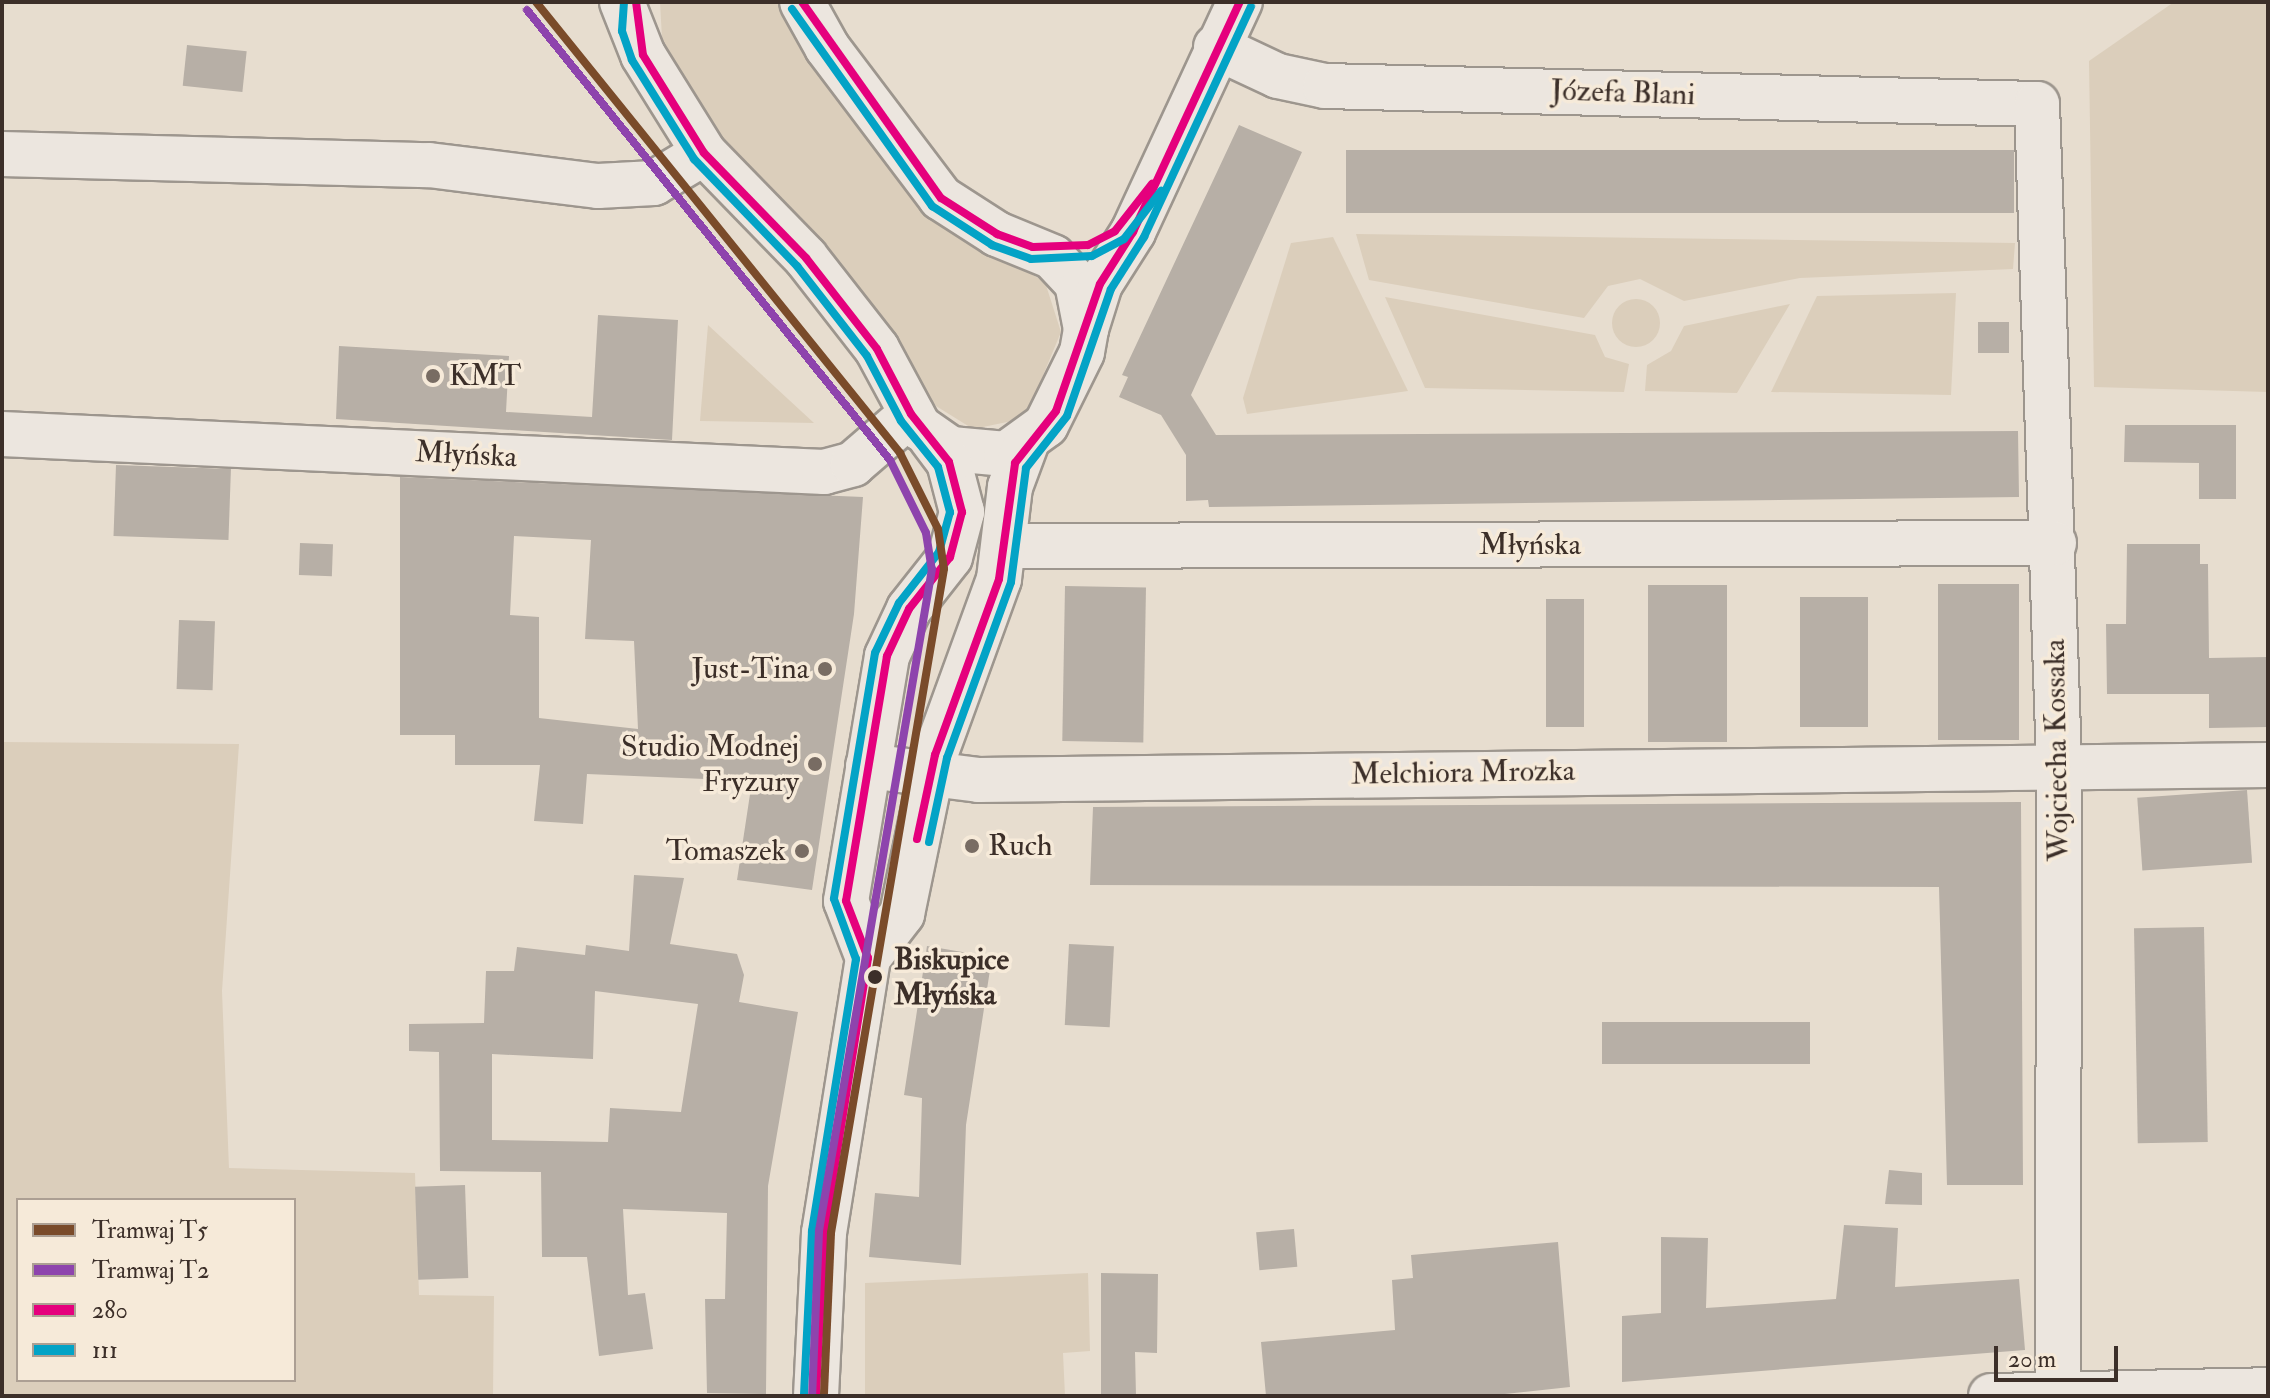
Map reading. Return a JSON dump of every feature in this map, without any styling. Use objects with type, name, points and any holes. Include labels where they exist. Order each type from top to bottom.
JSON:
[{"type":"street","points":[[802,2],[827,47],[941,198],[967,218],[1033,247],[1069,269],[1086,329]]},
{"type":"street","points":[[816,1396],[824,1233],[868,958],[902,914],[930,776],[1006,546],[1010,487],[1026,444],[1056,411],[1086,329],[1216,47],[1240,2]]},
{"type":"street","points":[[631,11],[704,153],[806,258],[877,349],[958,485],[958,537],[896,631],[868,766],[846,901],[868,958]]},
{"type":"street","name":"Józefa Blani","points":[[1216,47],[1290,80],[1325,86],[2037,104]]},
{"type":"street","name":"Wojciecha Kossaka","points":[[2037,104],[2059,764],[2058,1393]]},
{"type":"street","points":[[2,154],[429,165],[613,186],[654,183],[704,153]]},
{"type":"street","points":[[1033,247],[1088,245],[1145,201]]},
{"type":"street","points":[[921,426],[987,456],[1026,444]]},
{"type":"street","name":"Młyńska","points":[[2,434],[824,472],[853,464],[921,426]]},
{"type":"street","name":"Młyńska","points":[[1006,546],[2054,543]]},
{"type":"street","name":"Melchiora Mrozka","points":[[868,766],[930,776],[2059,764],[2268,765]]},
{"type":"street","points":[[1991,1396],[2268,1390]]},
{"type":"shaded area","points":[[660,2],[778,2],[958,232],[1045,282],[1061,332],[1032,402],[1017,420],[973,429],[936,406],[695,105],[662,38]]},
{"type":"shaded area","points":[[2174,2],[2268,2],[2268,392],[2094,387],[2089,61]]},
{"type":"shaded area","points":[[1356,234],[2015,243],[2013,269],[1800,278],[1684,301],[1640,279],[1608,286],[1584,318],[1369,280]]},
{"type":"shaded area","points":[[1333,237],[1408,391],[1247,414],[1243,398],[1291,243]]},
{"type":"shaded area","points":[[1956,293],[1951,395],[1771,392],[1817,296]]},
{"type":"shaded area","points":[[1385,297],[1595,335],[1605,357],[1629,364],[1624,392],[1425,388]]},
{"type":"shaded area","points":[[1636,299],[1653,306],[1660,323],[1653,340],[1636,347],[1619,340],[1612,323],[1619,306]]},
{"type":"shaded area","points":[[1790,304],[1737,393],[1645,391],[1647,365],[1671,351],[1684,326]]},
{"type":"shaded area","points":[[708,325],[814,423],[700,421]]},
{"type":"shaded area","points":[[2,742],[239,744],[222,991],[229,1168],[415,1173],[419,1295],[494,1296],[493,1396],[2,1396]]},
{"type":"shaded area","points":[[1088,1273],[1090,1351],[1063,1353],[1065,1396],[865,1396],[865,1283]]},
{"type":"building","points":[[187,45],[247,51],[242,92],[183,86]]},
{"type":"building","points":[[1239,125],[1302,152],[1191,395],[1216,435],[2018,431],[2019,497],[1209,507],[1208,500],[1186,501],[1186,455],[1161,415],[1119,397],[1128,377],[1122,375]]},
{"type":"building","points":[[1346,150],[2014,150],[2014,213],[1346,213]]},
{"type":"building","points":[[598,315],[678,320],[672,440],[336,419],[339,346],[509,356],[506,412],[592,417]]},
{"type":"building","points":[[1978,322],[2009,322],[2009,353],[1978,353]]},
{"type":"building","points":[[2125,425],[2236,425],[2236,499],[2199,499],[2199,463],[2124,462]]},
{"type":"building","points":[[116,465],[231,469],[228,540],[114,536]]},
{"type":"building","points":[[400,477],[863,497],[854,614],[812,890],[737,880],[752,781],[587,774],[583,824],[534,821],[540,765],[455,765],[455,735],[400,735]],"holes":[[[514,536],[591,540],[585,639],[634,641],[638,729],[539,718],[539,617],[510,615]]]},
{"type":"building","points":[[300,543],[333,544],[332,576],[299,575]]},
{"type":"building","points":[[2127,544],[2200,544],[2200,564],[2208,564],[2209,658],[2268,657],[2268,727],[2209,728],[2209,694],[2107,694],[2106,624],[2126,624]]},
{"type":"building","points":[[1938,584],[2019,584],[2019,740],[1938,740]]},
{"type":"building","points":[[1648,585],[1727,585],[1727,742],[1648,742]]},
{"type":"building","points":[[1065,586],[1146,587],[1143,742],[1062,741]]},
{"type":"building","points":[[1800,597],[1868,597],[1868,727],[1800,727]]},
{"type":"building","points":[[1546,599],[1584,599],[1584,727],[1546,727]]},
{"type":"building","points":[[179,620],[215,621],[213,690],[177,689]]},
{"type":"building","points":[[2247,790],[2252,863],[2142,870],[2137,798]]},
{"type":"building","points":[[2021,802],[2023,1185],[1947,1185],[1939,887],[1090,885],[1093,807]]},
{"type":"building","points":[[634,875],[684,878],[670,944],[737,954],[744,975],[739,1002],[798,1012],[768,1186],[766,1394],[707,1393],[705,1299],[725,1299],[727,1213],[623,1209],[628,1295],[645,1293],[653,1349],[599,1356],[587,1257],[542,1257],[541,1172],[440,1171],[439,1052],[409,1051],[409,1024],[484,1023],[486,971],[514,971],[517,947],[585,955],[586,945],[629,951]],"holes":[[[595,991],[698,1004],[681,1112],[610,1108],[608,1142],[492,1140],[492,1054],[593,1059]]]},
{"type":"building","points":[[2204,927],[2208,1142],[2138,1143],[2134,928]]},
{"type":"building","points":[[1069,944],[1114,946],[1110,1027],[1065,1025]]},
{"type":"building","points":[[927,946],[992,957],[966,1125],[961,1265],[869,1257],[875,1193],[919,1197],[922,1098],[904,1095]]},
{"type":"building","points":[[1602,1022],[1810,1022],[1810,1064],[1602,1064]]},
{"type":"building","points":[[1889,1170],[1922,1173],[1922,1205],[1885,1204]]},
{"type":"building","points":[[465,1185],[468,1278],[418,1280],[415,1187]]},
{"type":"building","points":[[1844,1225],[1898,1228],[1895,1287],[2019,1279],[2025,1350],[1622,1382],[1622,1316],[1661,1313],[1661,1237],[1708,1238],[1706,1308],[1836,1299]]},
{"type":"building","points":[[1294,1229],[1297,1267],[1259,1270],[1256,1232]]},
{"type":"building","points":[[1558,1242],[1570,1387],[1486,1396],[1266,1396],[1261,1342],[1395,1330],[1392,1280],[1413,1278],[1411,1255]]},
{"type":"building","points":[[1101,1273],[1158,1274],[1157,1353],[1135,1352],[1136,1396],[1101,1396]]},
{"type":"tram line","name":"T5","points":[[536,2],[900,453],[938,529],[944,569],[831,1233],[824,1396]]},
{"type":"tram line","name":"T2","points":[[527,10],[890,460],[926,533],[932,569],[819,1231],[812,1395]]},
{"type":"transit line","name":"111","points":[[624,2],[622,31],[632,60],[694,159],[797,266],[867,356],[901,421],[938,467],[950,512],[939,552],[899,603],[875,653],[834,899],[856,959],[812,1231],[804,1395]]},
{"type":"transit line","name":"280","points":[[636,2],[643,55],[704,153],[806,258],[877,349],[911,414],[949,462],[962,512],[950,557],[909,609],[887,656],[846,901],[868,958],[824,1233],[816,1396]]},
{"type":"transit line","name":"280","points":[[802,2],[941,198],[997,234],[1033,247],[1088,245],[1115,231],[1152,184]]},
{"type":"transit line","name":"280","points":[[917,839],[935,755],[999,579],[1015,463],[1056,411],[1100,284],[1133,232],[1240,2]]},
{"type":"transit line","name":"111","points":[[929,842],[947,758],[1011,582],[1026,468],[1067,416],[1111,289],[1144,237],[1251,7]]},
{"type":"transit line","name":"111","points":[[792,9],[932,206],[992,245],[1031,259],[1092,256],[1124,239],[1161,191]]},
{"type":"place","name":"KMT","points":[[433,376]]},
{"type":"place","name":"Just-Tina","points":[[825,669]]},
{"type":"place","name":"Studio Modnej Fryzury","points":[[815,764]]},
{"type":"place","name":"Ruch","points":[[972,846]]},
{"type":"place","name":"Tomaszek","points":[[802,851]]},
{"type":"place","name":"Biskupice Młyńska","points":[[875,977]]}]
